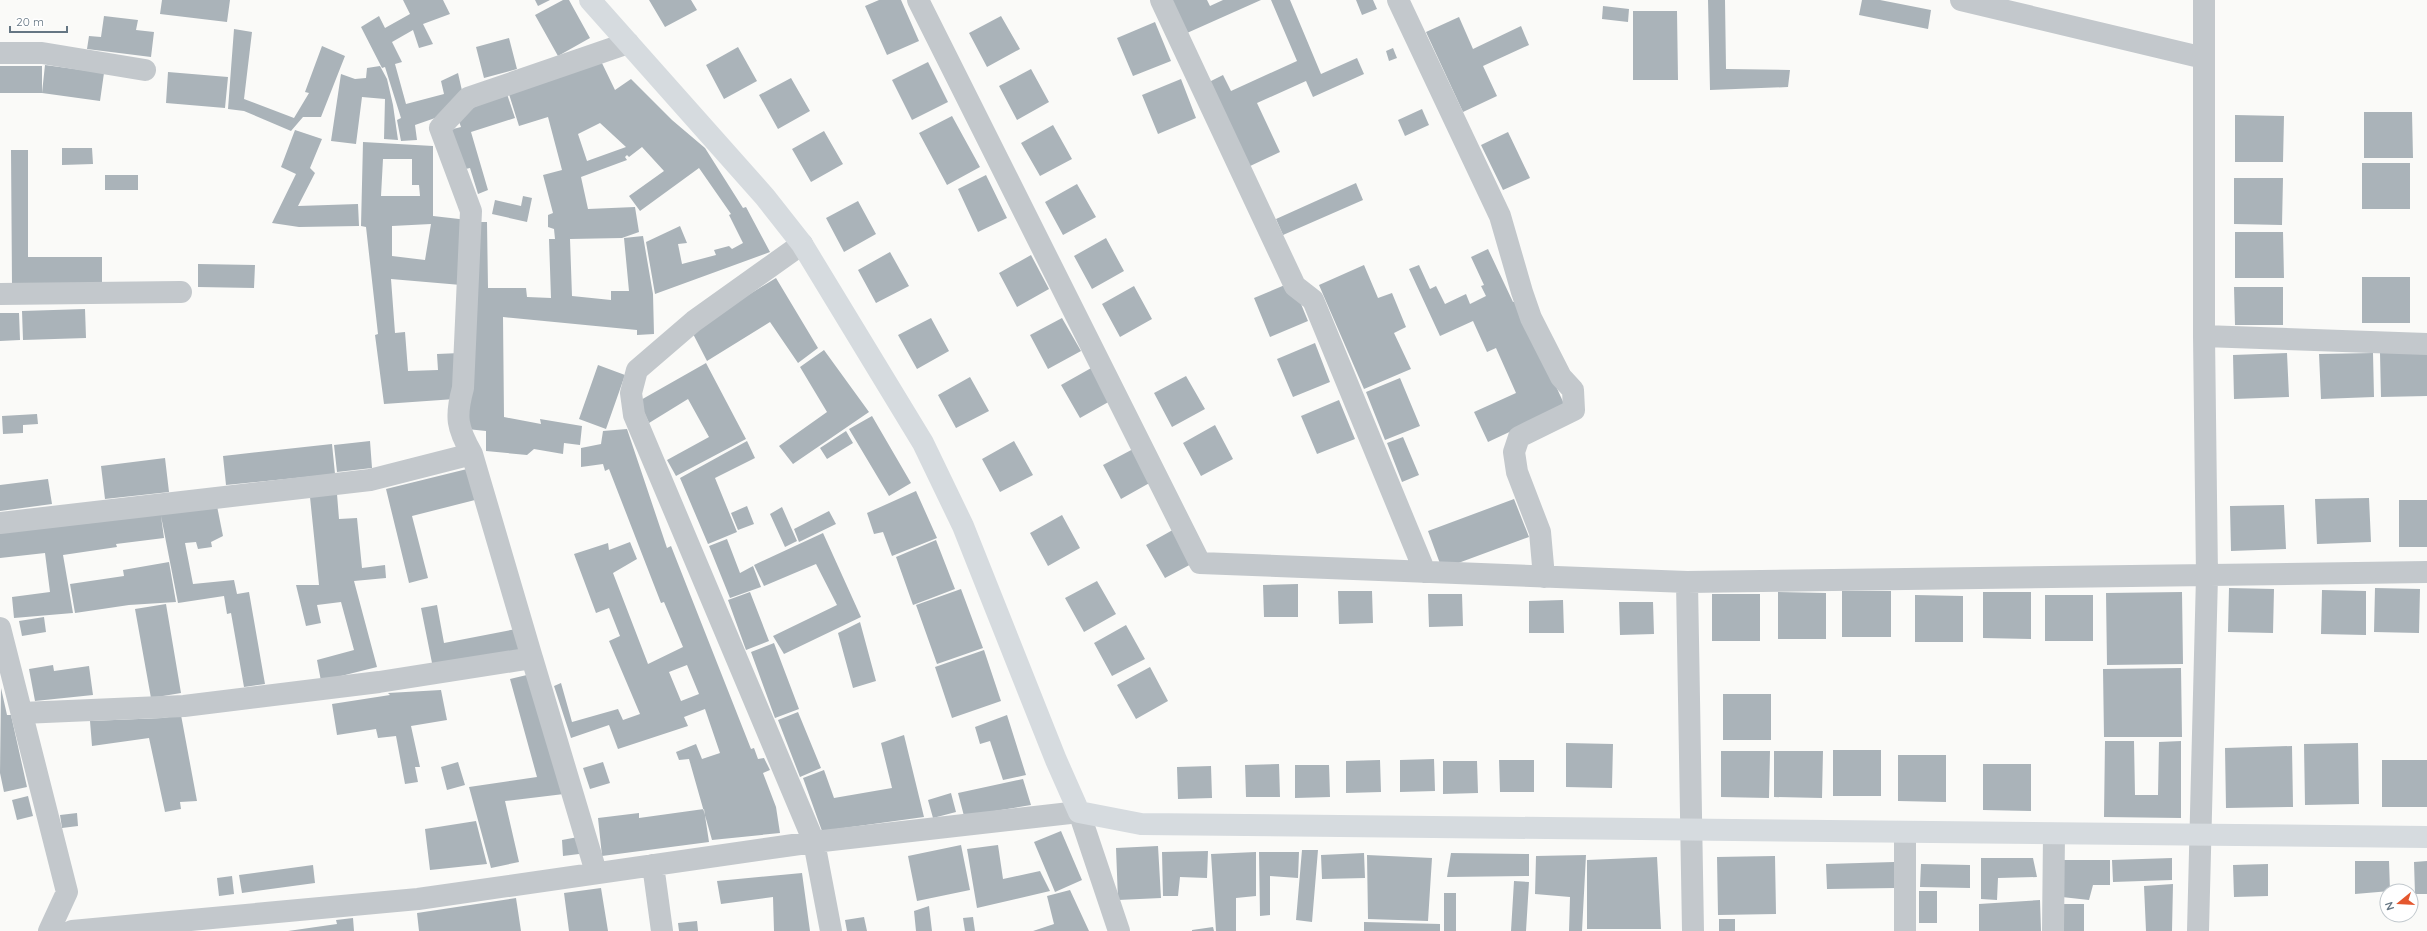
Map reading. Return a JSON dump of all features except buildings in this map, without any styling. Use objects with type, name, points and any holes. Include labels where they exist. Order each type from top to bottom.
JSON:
[{"type":"main road","points":[[590,0],[765,197],[802,244],[923,443],[963,526],[1056,760],[1079,812],[1140,824],[1692,829],[2200,836],[2427,837]]},
{"type":"street","points":[[918,0],[1200,563],[1687,582],[2427,572]]},
{"type":"street","points":[[1161,0],[1295,286],[1313,300],[1425,572]]},
{"type":"street","points":[[1398,0],[1500,216],[1522,292],[1532,318],[1561,377],[1573,390],[1574,410],[1519,436],[1514,452],[1517,472],[1540,532],[1544,577]]},
{"type":"street","points":[[1961,0],[2204,58]]},
{"type":"street","points":[[2198,931],[2207,576],[2204,336],[2204,0]]},
{"type":"street","points":[[596,872],[472,454],[460,433],[456,411],[463,388],[471,211],[440,128],[468,98],[628,43]]},
{"type":"street","points":[[0,53],[42,52],[145,70]]},
{"type":"street","points":[[802,244],[694,321],[637,370],[631,393],[634,415],[814,842],[831,931]]},
{"type":"street","points":[[0,294],[181,292]]},
{"type":"street","points":[[2204,336],[2427,344]]},
{"type":"street","points":[[0,523],[370,480],[472,454]]},
{"type":"street","points":[[1687,582],[1692,829],[1692,931]]},
{"type":"street","points":[[0,628],[67,892],[49,931]]},
{"type":"street","points":[[22,713],[184,706],[379,682],[532,658]]},
{"type":"street","points":[[72,931],[418,899],[596,872],[814,842],[1079,812],[1119,931]]},
{"type":"street","points":[[1905,832],[1905,931]]},
{"type":"street","points":[[2053,931],[2054,834]]},
{"type":"street","points":[[653,865],[662,931]]}]
